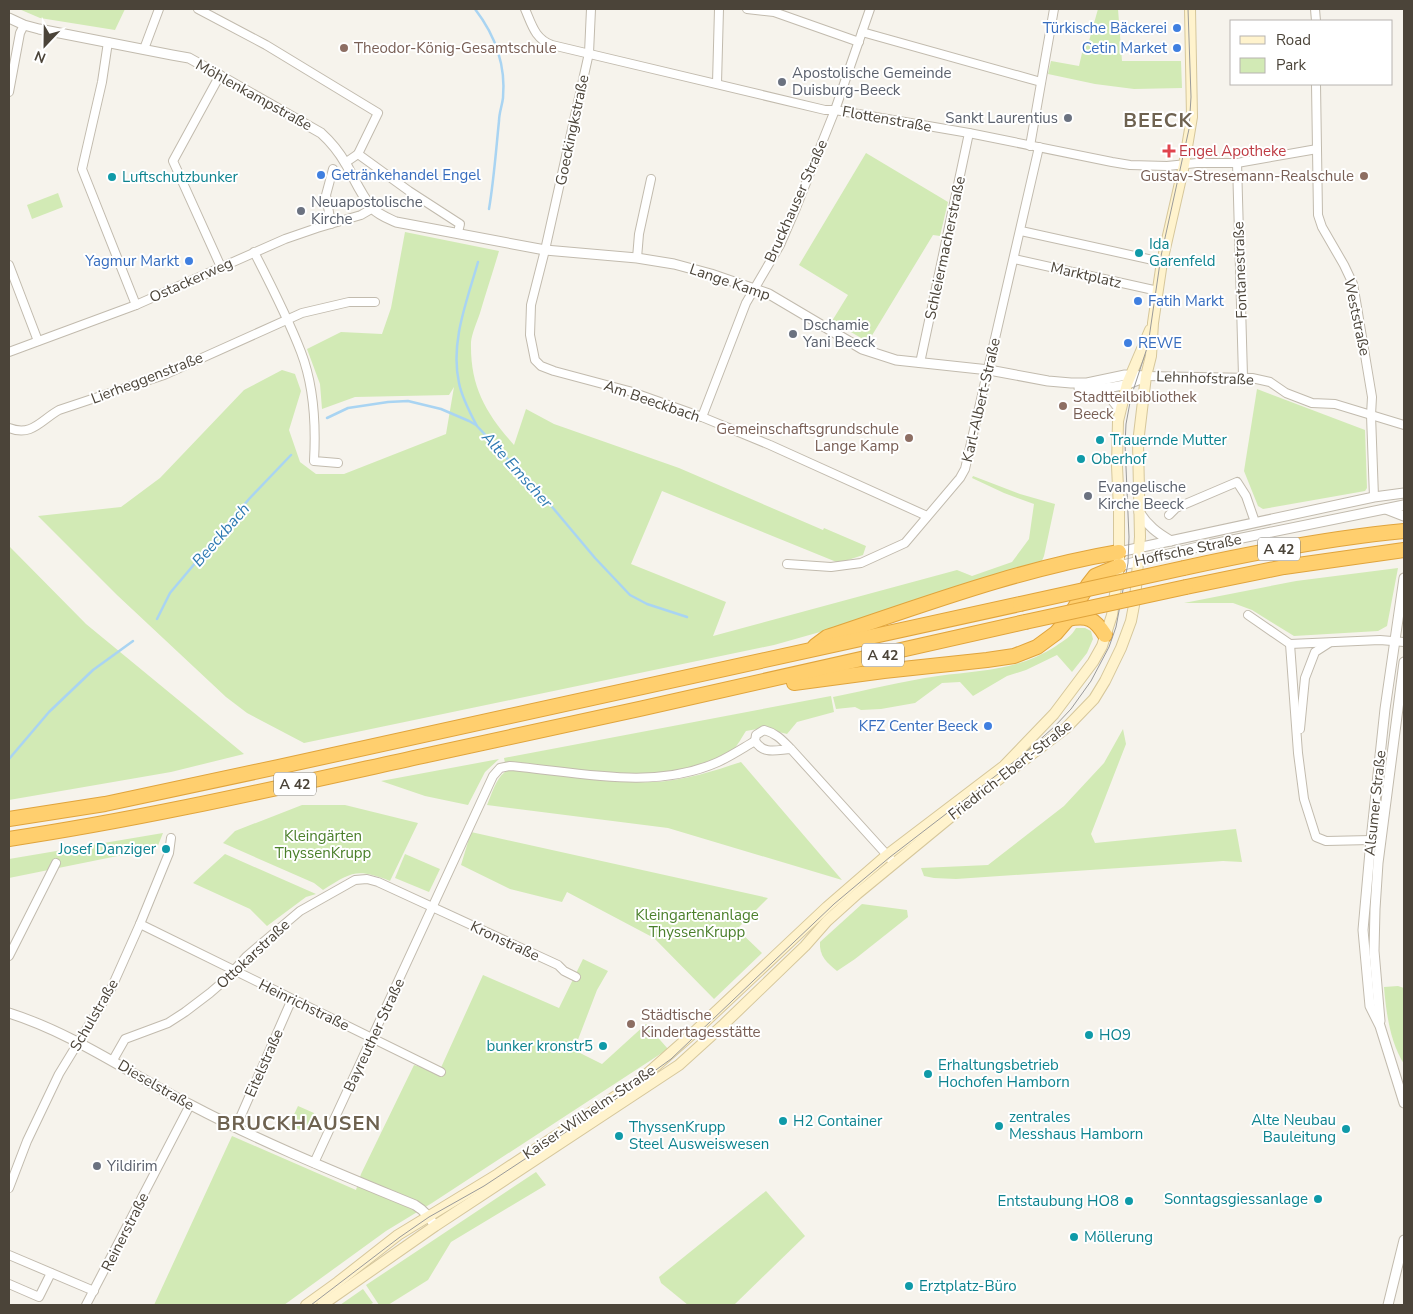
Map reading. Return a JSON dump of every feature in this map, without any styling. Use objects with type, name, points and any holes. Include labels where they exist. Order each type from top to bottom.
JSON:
[{"type":"highway","name":"A 42","points":[[9,819],[105,804],[1184,568],[1279,549],[1404,531]]},
{"type":"highway","name":"A 42","points":[[9,839],[107,823],[280,787],[741,687],[1186,587],[1284,568],[1404,550]]},
{"type":"highway","points":[[741,687],[782,685],[1014,656],[1037,647],[1056,633],[1068,619],[1088,585],[1096,576],[1119,559]]},
{"type":"highway","points":[[807,651],[827,637],[974,588],[1048,567],[1119,559]]},
{"type":"highway","points":[[1068,619],[1079,617],[1092,620],[1105,635]]},
{"type":"main road","name":"Friedrich-Ebert-Straße","points":[[891,859],[1066,728],[1094,699],[1105,682],[1116,661],[1131,621],[1140,548],[1138,443],[1146,376],[1153,339],[1153,323],[1162,262],[1184,164],[1192,116],[1190,9]]},
{"type":"main road","name":"Friedrich-Ebert-Straße","points":[[853,891],[1004,766],[1034,737],[1068,698],[1097,654],[1112,615],[1119,559],[1117,466],[1120,410],[1129,380],[1153,323]]},
{"type":"main road","name":"Kaiser-Wilhelm-Straße","points":[[306,1305],[398,1235],[498,1174],[640,1080],[691,1035],[778,952],[853,891]]},
{"type":"main road","name":"Kaiser-Wilhelm-Straße","points":[[322,1305],[435,1226],[679,1064],[728,1020],[804,946],[853,891]]},
{"type":"street","points":[[144,49],[160,9]]},
{"type":"street","points":[[198,9],[266,45],[378,113],[358,154],[345,163]]},
{"type":"street","name":"Flottenstraße","points":[[525,9],[533,29],[542,40],[552,45],[825,110],[835,110],[970,133],[1130,165],[1167,166],[1237,163],[1317,149]]},
{"type":"street","name":"Goeckingkstraße","points":[[546,250],[589,53],[592,9]]},
{"type":"street","points":[[717,83],[719,9]]},
{"type":"street","points":[[748,9],[774,12],[859,42]]},
{"type":"street","name":"Bruckhauser Straße","points":[[702,418],[754,287],[780,245],[835,110],[870,9]]},
{"type":"street","points":[[1030,146],[1054,9]]},
{"type":"street","name":"Möhlenkampstraße","points":[[9,18],[24,25],[189,58],[321,133],[329,140],[345,163],[373,208]]},
{"type":"street","points":[[9,92],[20,34],[24,25]]},
{"type":"street","points":[[862,32],[1041,82]]},
{"type":"street","points":[[108,42],[102,82],[82,169],[136,305]]},
{"type":"street","points":[[220,75],[173,161],[221,267]]},
{"type":"street","name":"Weststraße","points":[[1316,85],[1318,215],[1322,227],[1353,284],[1372,397],[1374,497]]},
{"type":"street","name":"Schleiermacherstraße","points":[[920,363],[970,133]]},
{"type":"street","name":"Karl-Albert-Straße","points":[[787,564],[831,567],[861,562],[905,543],[960,478],[965,468],[989,370],[1039,148]]},
{"type":"street","points":[[358,154],[409,191],[460,224],[458,232]]},
{"type":"street","name":"Fontanestraße","points":[[1237,163],[1243,376]]},
{"type":"street","points":[[331,224],[326,195],[333,169]]},
{"type":"street","points":[[637,258],[639,234],[651,179]]},
{"type":"street","name":"Ostackerweg","points":[[9,352],[136,305],[285,239],[361,215],[373,208]]},
{"type":"street","name":"Lange Kamp","points":[[373,208],[384,217],[396,222],[458,232],[546,250],[637,258],[674,264],[754,287],[862,348],[896,360],[989,370],[1048,381],[1064,386],[1094,389],[1146,376]]},
{"type":"street","name":"Marktplatz","points":[[1020,231],[1162,262]]},
{"type":"street","name":"Am Beeckbach","points":[[546,250],[531,305],[530,335],[535,360],[541,366],[630,391],[702,418],[779,449],[927,516]]},
{"type":"street","points":[[254,252],[302,353],[313,409],[314,461],[338,464]]},
{"type":"street","name":"Marktplatz","points":[[1014,259],[1158,291]]},
{"type":"street","points":[[9,265],[38,342]]},
{"type":"street","name":"Lierheggenstraße","points":[[9,428],[24,432],[32,429],[59,410],[164,375],[302,313],[350,302],[374,302]]},
{"type":"street","name":"Lehnhofstraße","points":[[1146,376],[1243,376],[1270,382],[1286,393],[1310,403],[1334,404],[1404,425]]},
{"type":"street","name":"Lange Kamp","points":[[1048,381],[1080,383],[1129,380]]},
{"type":"street","points":[[1094,389],[1110,397],[1120,410]]},
{"type":"street","points":[[1169,515],[1176,508],[1237,482],[1246,496],[1255,522]]},
{"type":"street","name":"Hoffsche Straße","points":[[1119,559],[1140,548],[1374,497],[1404,494]]},
{"type":"street","name":"Hoffsche Straße","points":[[1119,559],[1139,561],[1404,505]]},
{"type":"street","points":[[1383,509],[1404,516]]},
{"type":"street","points":[[1139,512],[1153,530],[1171,541]]},
{"type":"street","name":"Alsumer Straße","points":[[1404,578],[1399,642],[1385,710],[1371,840],[1364,930],[1370,1006],[1380,1026],[1404,1103]]},
{"type":"street","points":[[1248,615],[1290,644],[1380,640],[1399,642]]},
{"type":"street","points":[[1298,753],[1305,678],[1315,652],[1331,642]]},
{"type":"street","points":[[1290,644],[1298,753],[1304,799],[1316,837],[1326,841],[1371,840]]},
{"type":"street","name":"Alsumer Straße","points":[[1380,1026],[1374,951],[1378,863],[1404,662]]},
{"type":"street","points":[[791,749],[768,751],[759,748],[755,741],[756,735],[764,730],[773,732],[791,749],[891,859]]},
{"type":"street","name":"Bayreuther Straße","points":[[314,1163],[493,776],[500,768],[518,767],[607,777],[668,776],[718,762],[755,741]]},
{"type":"street","name":"Schulstraße","points":[[9,1188],[27,1141],[59,1074],[111,989],[140,924],[168,853],[171,838]]},
{"type":"street","points":[[9,956],[56,864]]},
{"type":"street","name":"Ottokarstraße","points":[[113,1060],[125,1040],[168,1023],[185,1012],[210,994],[247,956],[300,911],[354,880],[367,879],[378,882],[433,907]]},
{"type":"street","name":"Kronstraße","points":[[433,907],[558,965],[564,972],[576,977]]},
{"type":"street","name":"Heinrichstraße","points":[[140,924],[441,1072]]},
{"type":"street","name":"Eitelstraße","points":[[236,1127],[292,999]]},
{"type":"street","name":"Dieselstraße","points":[[9,1013],[78,1041],[190,1105],[236,1127],[314,1163],[423,1209],[435,1226]]},
{"type":"street","name":"Reinerstraße","points":[[86,1305],[190,1105]]},
{"type":"street","points":[[1388,1305],[1404,1240]]},
{"type":"street","points":[[9,1255],[94,1290]]},
{"type":"street","points":[[9,1284],[39,1296],[51,1273]]},
{"type":"green space","points":[[19,9],[125,9],[115,30],[40,18]]},
{"type":"green space","points":[[1098,9],[1118,9],[1122,61],[1181,61],[1182,88],[1134,89],[1095,84],[1048,74],[1051,61],[1079,66],[1085,40],[1089,41]]},
{"type":"green space","points":[[866,153],[948,202],[940,236],[933,235],[868,342],[832,321],[848,295],[799,265]]},
{"type":"green space","points":[[58,193],[63,207],[32,219],[27,205]]},
{"type":"green space","points":[[405,232],[499,251],[472,335],[471,358],[473,373],[482,398],[495,422],[514,445],[526,409],[554,424],[679,468],[823,530],[824,528],[866,546],[863,555],[839,563],[662,491],[631,564],[726,602],[713,636],[957,570],[972,576],[1012,562],[1029,539],[1034,504],[1004,493],[972,478],[973,476],[1020,494],[1055,504],[1041,563],[859,621],[774,645],[304,743],[247,713],[226,697],[117,595],[38,516],[121,507],[160,478],[244,390],[282,370],[295,374],[301,391],[289,430],[300,462],[316,474],[344,474],[446,434],[454,387],[449,395],[355,397],[322,409],[320,384],[307,349],[341,332],[382,334],[391,308]]},
{"type":"green space","points":[[1257,389],[1365,430],[1367,488],[1365,491],[1263,509],[1258,506],[1244,471]]},
{"type":"green space","points":[[9,546],[86,624],[244,754],[171,772],[9,800]]},
{"type":"green space","points":[[1398,568],[1387,626],[1378,631],[1294,636],[1252,610],[1233,603],[1184,603],[1296,581]]},
{"type":"green space","points":[[1076,628],[1085,628],[1091,631],[1093,639],[1087,653],[1072,672],[1057,655],[1026,670],[1007,676],[973,696],[960,682],[942,683],[915,703],[881,709],[861,710],[855,707],[836,709],[833,697],[925,678],[1013,665],[1042,654],[1056,646],[1070,636]]},
{"type":"green space","points":[[831,696],[834,712],[797,722],[787,734],[763,728],[746,731],[735,748],[726,755],[706,763],[678,770],[653,773],[604,774],[505,763],[504,758]]},
{"type":"green space","points":[[1123,729],[1126,744],[1091,834],[1095,843],[1236,829],[1242,862],[1223,861],[956,879],[924,876],[921,868],[988,865],[1064,806],[1104,763]]},
{"type":"green space","points":[[499,759],[485,772],[468,805],[425,796],[381,781]]},
{"type":"green space","points":[[741,762],[842,880],[668,828],[487,805],[499,778],[505,772],[510,771],[531,771],[631,782],[656,782],[689,777]]},
{"type":"green space","name":"Kleingärten ThyssenKrupp","points":[[302,805],[345,805],[418,823],[390,881],[362,873],[341,879],[323,890],[314,883],[223,843],[235,831]]},
{"type":"green space","name":"Kleingartenanlage ThyssenKrupp","points":[[471,832],[768,898],[737,929],[762,953],[714,999],[654,938],[567,892],[562,902],[510,889],[461,865]]},
{"type":"green space","points":[[163,833],[157,848],[9,878],[9,859]]},
{"type":"green space","points":[[225,854],[316,894],[306,897],[267,926],[250,909],[193,883]]},
{"type":"green space","points":[[405,854],[440,869],[429,892],[395,878]]},
{"type":"green space","points":[[862,904],[907,910],[908,917],[837,971],[822,955],[820,942]]},
{"type":"green space","points":[[583,959],[608,971],[597,990],[574,1050],[602,1064],[646,1024],[668,1049],[386,1231],[284,1305],[154,1305],[232,1136],[356,1190],[361,1174],[414,1065],[439,1072],[483,975],[559,1008]]},
{"type":"green space","points":[[1398,986],[1404,988],[1404,1064],[1392,1037],[1384,987]]},
{"type":"green space","points":[[298,1106],[314,1113],[305,1132],[289,1125]]},
{"type":"green space","points":[[536,1172],[546,1185],[451,1242],[428,1280],[388,1305],[379,1305],[366,1285]]},
{"type":"green space","points":[[766,1191],[805,1236],[734,1305],[688,1305],[661,1283],[659,1277]]},
{"type":"green space","points":[[363,1289],[373,1303],[369,1305],[340,1305]]},
{"type":"waterway","name":"Alte Emscher","points":[[475,9],[488,29],[498,51],[503,73],[503,98],[499,115],[489,209]]},
{"type":"waterway","name":"Alte Emscher","points":[[478,262],[461,322],[457,352],[460,389],[477,426],[630,595],[647,604],[687,617]]},
{"type":"waterway","name":"Beeckbach","points":[[327,418],[348,408],[408,401],[441,409],[476,425]]},
{"type":"waterway","name":"Beeckbach","points":[[157,619],[170,593],[249,499],[291,455]]},
{"type":"waterway","name":"Beeckbach","points":[[9,759],[49,712],[93,670],[133,641]]},
{"type":"tram line","points":[[311,1305],[429,1217],[484,1186],[613,1101],[671,1059],[834,904],[890,857],[1024,754],[1071,709],[1091,681],[1109,647],[1116,627],[1128,563],[1126,424],[1131,397],[1148,345],[1161,256],[1189,129],[1191,97],[1188,9]]},
{"type":"place","name":"Türkische Bäckerei","points":[[1177,28]]},
{"type":"place","name":"Theodor-König-Gesamtschule","points":[[344,48]]},
{"type":"place","name":"Cetin Market","points":[[1177,48]]},
{"type":"place","name":"Apostolische Gemeinde Duisburg-Beeck","points":[[782,82]]},
{"type":"place","name":"Sankt Laurentius","points":[[1068,118]]},
{"type":"place","name":"Engel Apotheke","points":[[1169,151]]},
{"type":"place","name":"Getränkehandel Engel","points":[[321,175]]},
{"type":"place","name":"Gustav-Stresemann-Realschule","points":[[1364,176]]},
{"type":"place","name":"Luftschutzbunker","points":[[112,177]]},
{"type":"place","name":"Neuapostolische Kirche","points":[[301,211]]},
{"type":"place","name":"Ida Garenfeld","points":[[1139,253]]},
{"type":"place","name":"Yagmur Markt","points":[[189,261]]},
{"type":"place","name":"Fatih Markt","points":[[1138,301]]},
{"type":"place","name":"Dschamie Yani Beeck","points":[[793,334]]},
{"type":"place","name":"REWE","points":[[1128,343]]},
{"type":"place","name":"Stadtteilbibliothek Beeck","points":[[1063,406]]},
{"type":"place","name":"Gemeinschaftsgrundschule Lange Kamp","points":[[909,438]]},
{"type":"place","name":"Trauernde Mutter","points":[[1100,440]]},
{"type":"place","name":"Oberhof","points":[[1081,459]]},
{"type":"place","name":"Evangelische Kirche Beeck","points":[[1088,496]]},
{"type":"place","name":"KFZ Center Beeck","points":[[988,726]]},
{"type":"place","name":"Josef Danziger","points":[[166,849]]},
{"type":"place","name":"Städtische Kindertagesstätte","points":[[631,1024]]},
{"type":"place","name":"HO9","points":[[1089,1035]]},
{"type":"place","name":"bunker kronstr5","points":[[603,1046]]},
{"type":"place","name":"Erhaltungsbetrieb Hochofen Hamborn","points":[[928,1074]]},
{"type":"place","name":"H2 Container","points":[[783,1121]]},
{"type":"place","name":"zentrales Messhaus Hamborn","points":[[999,1126]]},
{"type":"place","name":"Alte Neubau Bauleitung","points":[[1346,1129]]},
{"type":"place","name":"ThyssenKrupp Steel Ausweiswesen","points":[[619,1136]]},
{"type":"place","name":"Yildirim","points":[[97,1166]]},
{"type":"place","name":"Sonntagsgiessanlage","points":[[1318,1199]]},
{"type":"place","name":"Entstaubung HO8","points":[[1129,1201]]},
{"type":"place","name":"Möllerung","points":[[1074,1237]]},
{"type":"place","name":"Erztplatz-Büro","points":[[909,1286]]},
{"type":"district","name":"BEECK","points":[[1158,120]]},
{"type":"district","name":"BRUCKHAUSEN","points":[[299,1123]]}]
